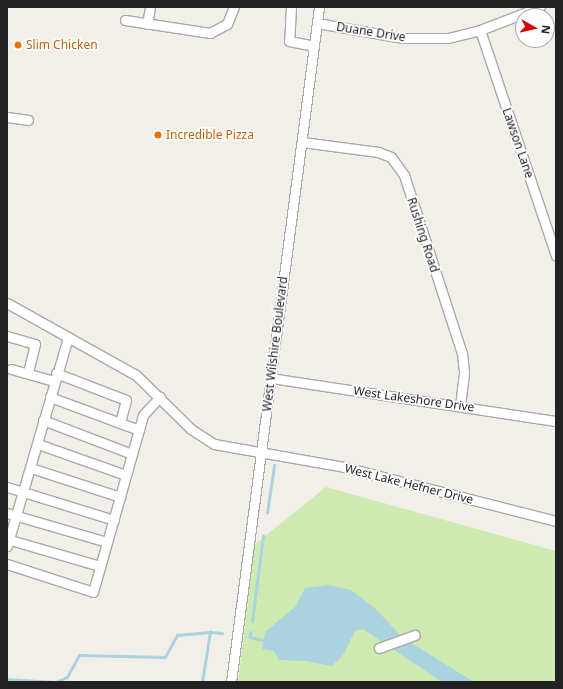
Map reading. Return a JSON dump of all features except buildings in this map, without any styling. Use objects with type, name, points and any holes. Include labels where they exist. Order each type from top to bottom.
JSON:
[{"type":"street","points":[[147,24],[150,7]]},
{"type":"street","points":[[125,20],[210,33],[227,24],[234,7]]},
{"type":"street","points":[[291,7],[289,41],[314,46]]},
{"type":"street","name":"West Wilshire Boulevard","points":[[232,682],[319,7]]},
{"type":"street","name":"Duane Drive","points":[[317,23],[402,38],[448,38],[480,30],[540,7]]},
{"type":"street","name":"Lawson Lane","points":[[480,30],[556,256]]},
{"type":"street","points":[[7,117],[28,120]]},
{"type":"street","name":"Rushing Road","points":[[302,142],[378,152],[391,157],[404,175],[462,353],[464,373],[460,405]]},
{"type":"street","name":"West Lake Hefner Drive","points":[[7,303],[136,375],[204,439],[214,444],[344,467],[556,521]]},
{"type":"street","points":[[7,336],[35,344],[28,373]]},
{"type":"street","points":[[68,336],[55,377],[24,492],[8,541],[100,566]]},
{"type":"street","points":[[11,369],[55,377],[126,400],[120,423]]},
{"type":"street","name":"West Lakeshore Drive","points":[[271,378],[460,405],[556,421]]},
{"type":"street","points":[[50,397],[139,430]]},
{"type":"street","points":[[7,564],[93,592],[139,430],[148,408],[160,397]]},
{"type":"street","points":[[43,420],[132,454]]},
{"type":"street","points":[[38,444],[126,475]]},
{"type":"street","points":[[31,468],[120,497]]},
{"type":"street","points":[[7,487],[114,520]]},
{"type":"street","points":[[7,513],[107,542]]},
{"type":"street","points":[[379,648],[415,635]]},
{"type":"green space","points":[[326,487],[556,551],[556,682],[238,682],[255,544]]},
{"type":"water","points":[[329,585],[351,590],[377,610],[398,633],[474,682],[442,682],[363,629],[355,631],[343,655],[332,666],[305,661],[279,660],[274,651],[262,649],[265,632],[295,607],[305,588]]},
{"type":"waterway","points":[[267,513],[274,466]]},
{"type":"waterway","points":[[252,622],[263,536]]},
{"type":"waterway","points":[[56,682],[67,677],[79,655],[165,657],[177,635],[210,632]]},
{"type":"waterway","points":[[202,682],[210,632],[222,633]]},
{"type":"waterway","points":[[251,632],[250,637],[263,640]]},
{"type":"waterway","points":[[7,679],[54,682]]},
{"type":"place","name":"Slim Chicken","points":[[18,45]]},
{"type":"place","name":"Incredible Pizza","points":[[158,135]]}]
